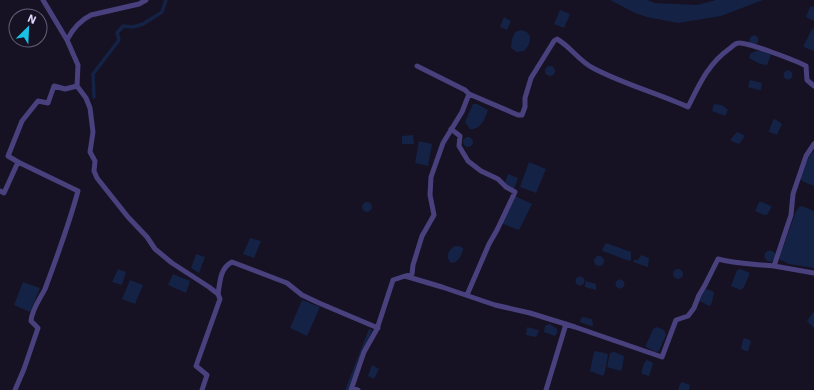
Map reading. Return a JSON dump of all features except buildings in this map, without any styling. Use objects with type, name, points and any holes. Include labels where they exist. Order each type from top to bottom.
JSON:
[{"type":"street","points":[[43,0],[67,40],[78,65],[77,86],[90,108],[93,132],[90,152],[95,161],[94,171],[97,178],[128,217],[147,237],[155,249],[172,263],[218,294]]},
{"type":"street","points":[[67,40],[71,32],[84,19],[91,15],[139,4],[146,0]]},
{"type":"street","points":[[417,66],[466,90],[469,94],[518,115],[522,115],[525,107],[525,98],[531,78],[554,41],[557,39],[564,43],[579,59],[592,68],[688,107],[706,73],[716,59],[736,43],[741,42],[768,50],[806,66],[807,80],[814,86]]},
{"type":"street","points":[[15,390],[38,328],[31,321],[32,315],[44,290],[69,222],[78,191],[8,156],[22,121],[38,101],[48,103],[54,86],[65,90],[77,86]]},
{"type":"street","points":[[358,390],[352,389],[364,352],[378,328],[393,280],[412,274],[413,265],[422,236],[434,216],[430,195],[432,177],[443,143],[462,112],[469,94]]},
{"type":"street","points":[[451,129],[460,136],[459,146],[468,160],[481,171],[498,179],[506,187],[515,192],[489,244],[467,295]]},
{"type":"street","points":[[774,266],[791,215],[793,194],[806,156],[814,144]]},
{"type":"street","points":[[0,191],[4,193],[18,162]]},
{"type":"street","points":[[405,276],[495,305],[530,313],[566,324],[662,357],[676,320],[688,316],[694,308],[699,295],[718,259],[741,264],[774,266],[814,273]]},
{"type":"street","points":[[202,390],[207,375],[196,366],[220,300],[218,294],[221,274],[227,264],[232,262],[287,284],[302,295],[378,328]]},
{"type":"street","points":[[546,390],[566,324]]},
{"type":"water","points":[[610,0],[647,0],[655,3],[697,5],[716,0],[763,0],[721,16],[678,23],[635,13]]},
{"type":"water","points":[[810,7],[814,7],[814,21],[806,17]]},
{"type":"water","points":[[560,10],[570,14],[564,28],[554,24]]},
{"type":"water","points":[[504,17],[511,21],[507,30],[500,27]]},
{"type":"water","points":[[814,28],[814,51],[804,47],[804,45],[812,29]]},
{"type":"water","points":[[521,30],[528,33],[530,36],[530,42],[524,51],[517,52],[511,48],[512,39],[515,32]]},
{"type":"water","points":[[754,35],[759,40],[754,45],[749,40]]},
{"type":"water","points":[[756,51],[764,51],[771,55],[767,65],[760,64],[749,58],[750,54]]},
{"type":"water","points":[[550,66],[555,71],[550,76],[545,71]]},
{"type":"water","points":[[786,71],[790,71],[792,75],[790,79],[786,79],[784,77],[784,73]]},
{"type":"water","points":[[750,80],[762,83],[761,90],[748,87]]},
{"type":"water","points":[[473,104],[477,104],[488,110],[480,126],[470,129],[465,122]]},
{"type":"water","points":[[714,104],[722,105],[728,110],[725,116],[712,111]]},
{"type":"water","points":[[775,119],[782,124],[777,135],[769,132],[773,120]]},
{"type":"water","points":[[737,132],[745,136],[739,144],[731,141]]},
{"type":"water","points":[[413,135],[414,144],[402,144],[402,136]]},
{"type":"water","points":[[466,137],[470,137],[472,138],[472,146],[466,147],[463,144],[463,140]]},
{"type":"water","points":[[419,141],[432,144],[428,166],[415,163]]},
{"type":"water","points":[[814,151],[814,186],[802,181],[800,176]]},
{"type":"water","points":[[529,162],[546,169],[536,193],[520,187]]},
{"type":"water","points":[[508,174],[518,178],[514,189],[505,182]]},
{"type":"water","points":[[515,196],[532,204],[519,230],[501,223]]},
{"type":"water","points":[[365,202],[369,202],[372,207],[369,212],[365,212],[362,209],[362,205]]},
{"type":"water","points":[[759,202],[771,206],[767,215],[755,211]]},
{"type":"water","points":[[802,206],[814,211],[814,268],[789,264],[779,259],[796,211]]},
{"type":"water","points":[[250,238],[261,241],[254,258],[243,254]]},
{"type":"water","points":[[606,243],[631,252],[631,260],[629,261],[603,251],[602,250]]},
{"type":"water","points":[[455,246],[463,248],[463,250],[460,257],[451,263],[448,258],[448,254]]},
{"type":"water","points":[[770,250],[774,252],[776,256],[774,260],[770,262],[766,260],[764,256],[766,252]]},
{"type":"water","points":[[196,254],[205,257],[199,273],[191,268]]},
{"type":"water","points":[[641,255],[649,258],[648,267],[633,262],[634,260],[638,260]]},
{"type":"water","points":[[597,256],[601,256],[604,261],[601,266],[597,266],[594,263],[594,259]]},
{"type":"water","points":[[118,269],[126,272],[122,285],[112,282]]},
{"type":"water","points":[[676,269],[680,269],[682,270],[682,278],[676,279],[673,276],[673,272]]},
{"type":"water","points":[[740,269],[750,273],[744,287],[741,290],[731,286],[737,270]]},
{"type":"water","points":[[173,274],[190,281],[186,293],[168,285]]},
{"type":"water","points":[[580,276],[585,281],[580,286],[575,281]]},
{"type":"water","points":[[130,280],[143,285],[135,304],[122,299]]},
{"type":"water","points":[[618,280],[622,280],[624,284],[622,288],[618,288],[616,286],[616,282]]},
{"type":"water","points":[[586,281],[596,284],[596,290],[585,287]]},
{"type":"water","points":[[23,282],[40,288],[30,312],[14,305]]},
{"type":"water","points":[[705,289],[713,291],[714,294],[711,305],[709,306],[700,301]]},
{"type":"water","points":[[302,300],[320,307],[307,336],[290,328]]},
{"type":"water","points":[[814,311],[814,328],[807,321]]},
{"type":"water","points":[[581,318],[592,319],[593,325],[591,326],[580,322]]},
{"type":"water","points":[[550,324],[557,329],[555,336],[544,332],[545,326]]},
{"type":"water","points":[[527,327],[539,331],[536,337],[526,335]]},
{"type":"water","points":[[657,327],[664,330],[666,335],[659,351],[656,352],[646,347],[646,345],[653,329]]},
{"type":"water","points":[[745,338],[751,342],[748,351],[741,349],[743,339]]},
{"type":"water","points":[[596,351],[608,354],[603,376],[590,371],[594,352]]},
{"type":"water","points":[[614,352],[624,356],[621,371],[607,367],[610,353]]},
{"type":"water","points":[[647,360],[653,364],[649,376],[642,374],[643,366]]},
{"type":"water","points":[[372,365],[379,369],[374,379],[368,376]]},
{"type":"water","points":[[682,382],[690,385],[689,390],[678,390]]},
{"type":"waterway","points":[[94,97],[93,74],[119,40],[117,33],[123,26],[133,27],[143,24],[162,12],[166,0]]},
{"type":"waterway","points":[[347,390],[370,331]]}]
